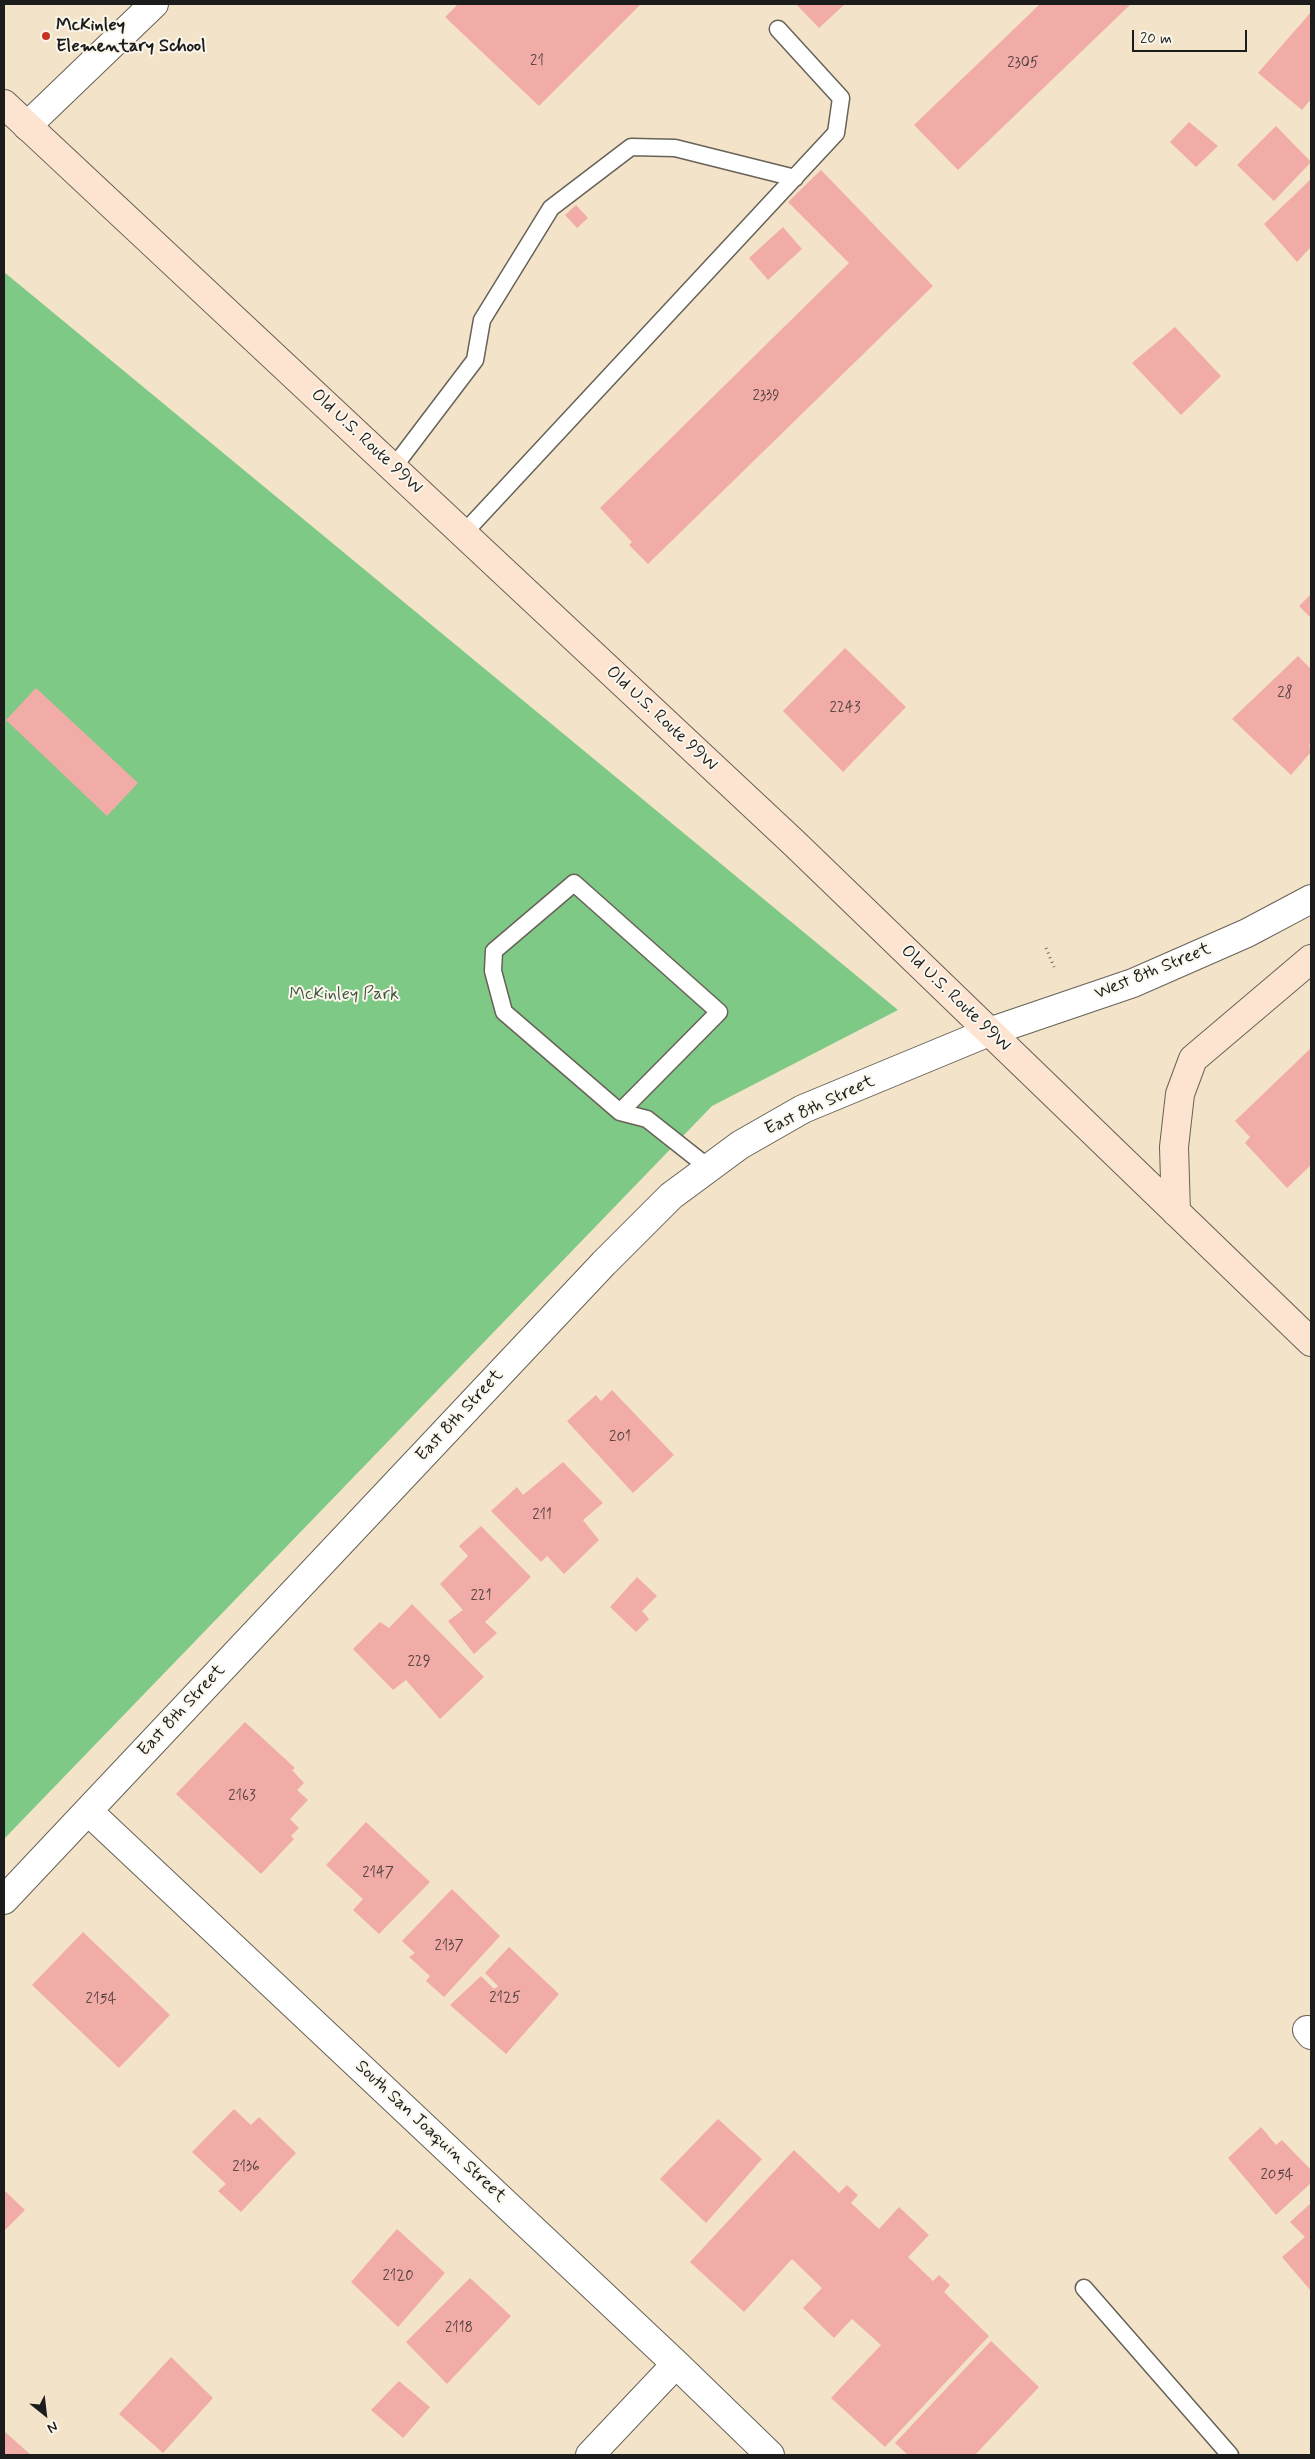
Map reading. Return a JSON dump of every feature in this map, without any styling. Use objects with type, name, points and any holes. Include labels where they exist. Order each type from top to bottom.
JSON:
[{"type":"main road","name":"Old U.S. Route 99W","points":[[4,104],[786,835],[1311,1342]]},
{"type":"main road","points":[[1176,1212],[1174,1147],[1180,1094],[1194,1059],[1311,959]]},
{"type":"street","points":[[27,126],[154,4]]},
{"type":"street","name":"West 8th Street","points":[[989,1032],[1133,984],[1246,933],[1311,898]]},
{"type":"street","name":"East 8th Street","points":[[4,1900],[604,1263],[671,1196],[740,1145],[803,1109],[989,1032]]},
{"type":"street","name":"South San Joaquin Street","points":[[88,1811],[676,2364],[770,2455]]},
{"type":"street","points":[[590,2455],[676,2364]]},
{"type":"lane","points":[[463,534],[836,133],[841,98],[778,30]]},
{"type":"lane","points":[[394,468],[475,360],[482,320],[551,208],[631,147],[675,148],[795,178]]},
{"type":"lane","points":[[620,1112],[719,1012],[574,883],[494,951],[493,971],[504,1012],[620,1112],[648,1120],[709,1168]]},
{"type":"lane","points":[[1084,2288],[1230,2455]]},
{"type":"path","points":[[1046,948],[1054,967]]},
{"type":"green space","name":"McKinley Park","points":[[4,272],[898,1010],[712,1106],[4,1839]]},
{"type":"building","points":[[458,4],[641,4],[539,106],[445,17]]},
{"type":"building","points":[[796,4],[845,4],[819,28]]},
{"type":"building","points":[[1040,4],[1131,4],[958,170],[914,125]]},
{"type":"building","points":[[1311,12],[1311,99],[1302,110],[1258,73]]},
{"type":"building","points":[[1189,122],[1218,146],[1196,167],[1170,142]]},
{"type":"building","points":[[1276,126],[1311,162],[1274,201],[1237,165]]},
{"type":"building","points":[[821,170],[933,286],[648,564],[629,545],[632,542],[600,508],[849,263],[788,202]]},
{"type":"building","points":[[1311,179],[1311,247],[1297,262],[1264,224]]},
{"type":"building","points":[[576,205],[588,218],[577,228],[565,215]]},
{"type":"building","points":[[783,227],[802,249],[768,280],[749,258]]},
{"type":"building","points":[[1175,327],[1221,376],[1181,415],[1132,363]]},
{"type":"building","points":[[1311,594],[1311,618],[1299,606]]},
{"type":"building","points":[[845,648],[906,707],[843,772],[783,711]]},
{"type":"building","points":[[1298,656],[1311,669],[1311,743],[1309,745],[1311,752],[1291,775],[1232,719]]},
{"type":"building","points":[[36,688],[138,783],[107,816],[6,720]]},
{"type":"building","points":[[1311,1048],[1311,1165],[1287,1188],[1245,1143],[1250,1137],[1235,1121]]},
{"type":"building","points":[[612,1390],[674,1455],[633,1493],[567,1421],[596,1395],[601,1401]]},
{"type":"building","points":[[563,1462],[603,1503],[583,1520],[599,1540],[564,1574],[547,1556],[541,1562],[491,1511],[517,1487],[523,1495]]},
{"type":"building","points":[[481,1526],[531,1577],[485,1622],[497,1633],[474,1654],[448,1621],[463,1610],[440,1584],[468,1556],[459,1546]]},
{"type":"building","points":[[637,1577],[657,1596],[642,1611],[649,1619],[636,1632],[610,1607]]},
{"type":"building","points":[[412,1604],[484,1677],[440,1719],[406,1680],[393,1690],[353,1649],[380,1622],[389,1628]]},
{"type":"building","points":[[245,1722],[295,1768],[292,1770],[304,1783],[297,1790],[308,1800],[290,1819],[299,1828],[291,1836],[294,1839],[261,1874],[176,1794]]},
{"type":"building","points":[[366,1822],[430,1882],[379,1934],[353,1910],[363,1899],[326,1865]]},
{"type":"building","points":[[452,1889],[500,1936],[444,1997],[426,1981],[430,1976],[409,1957],[415,1953],[402,1941]]},
{"type":"building","points":[[83,1932],[170,2015],[119,2068],[32,1985]]},
{"type":"building","points":[[509,1947],[559,1994],[506,2054],[450,2005],[481,1976],[494,1989],[498,1986],[485,1973]]},
{"type":"building","points":[[234,2109],[251,2125],[259,2117],[296,2153],[241,2212],[218,2191],[226,2184],[192,2152]]},
{"type":"building","points":[[718,2119],[762,2159],[706,2223],[660,2179]]},
{"type":"building","points":[[1261,2127],[1276,2145],[1282,2140],[1311,2170],[1311,2183],[1276,2215],[1228,2158]]},
{"type":"building","points":[[794,2150],[839,2193],[847,2185],[858,2195],[851,2203],[879,2229],[899,2207],[929,2235],[908,2257],[933,2281],[939,2275],[950,2285],[944,2292],[989,2336],[885,2447],[831,2398],[881,2345],[852,2319],[834,2338],[803,2308],[822,2288],[792,2259],[744,2312],[690,2262]]},
{"type":"building","points":[[4,2190],[25,2210],[4,2231]]},
{"type":"building","points":[[1311,2203],[1311,2291],[1282,2257],[1305,2237],[1290,2222]]},
{"type":"building","points":[[397,2229],[445,2273],[398,2327],[351,2282]]},
{"type":"building","points":[[470,2278],[511,2316],[447,2384],[406,2342]]},
{"type":"building","points":[[991,2341],[1039,2387],[975,2455],[908,2455],[895,2443]]},
{"type":"building","points":[[171,2357],[213,2398],[163,2453],[119,2414]]},
{"type":"building","points":[[399,2381],[430,2407],[403,2438],[371,2410]]},
{"type":"building","points":[[4,2431],[31,2455],[4,2455]]},
{"type":"place","name":"McKinley Elementary School","points":[[46,36]]}]
